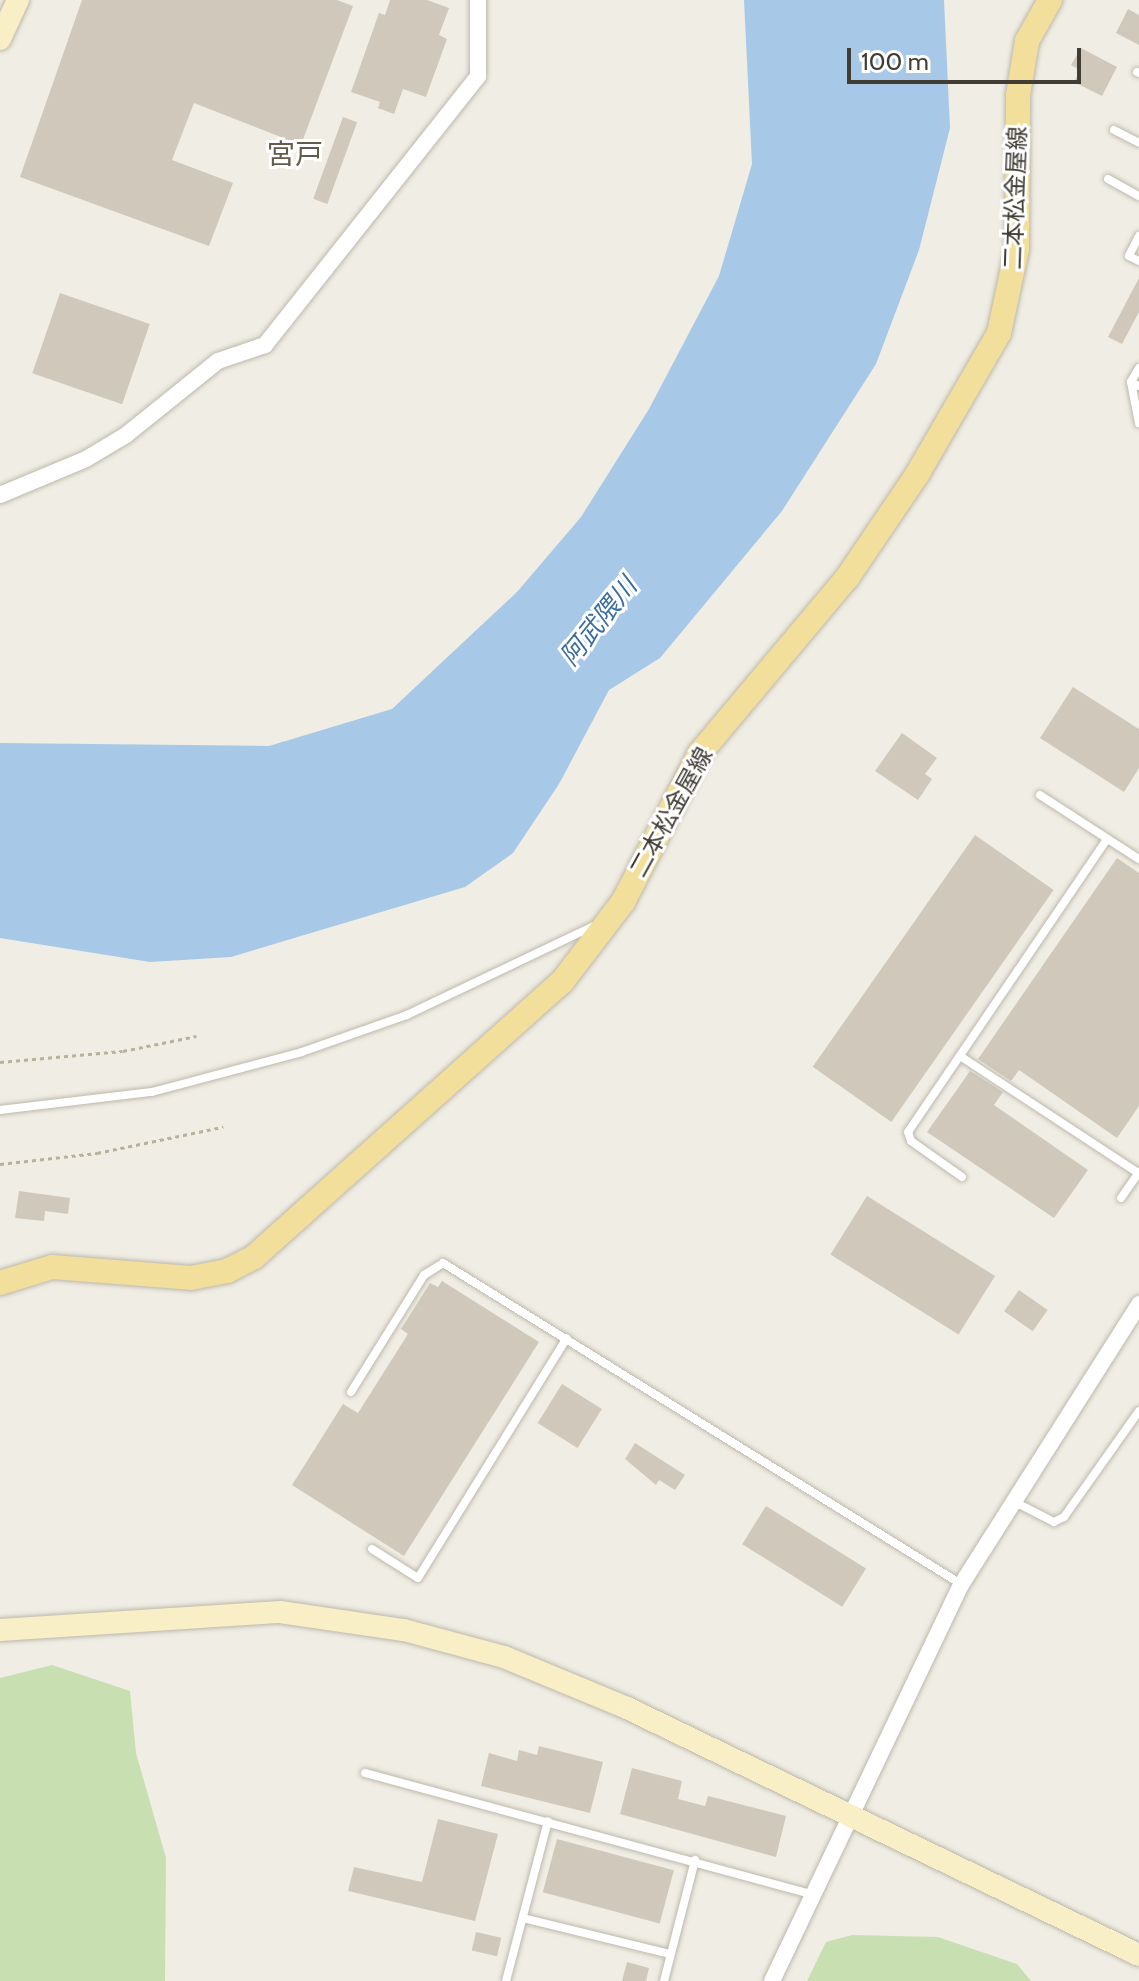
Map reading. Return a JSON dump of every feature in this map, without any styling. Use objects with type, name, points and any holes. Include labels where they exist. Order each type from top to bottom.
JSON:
[{"type":"main road","name":"二本松金屋線","points":[[0,1283],[52,1267],[191,1278],[227,1271],[254,1257],[562,982],[623,902],[700,753],[847,578],[918,473],[999,333],[1011,294],[1017,249],[1018,95],[1027,41],[1050,0]]},
{"type":"street","points":[[0,39],[18,0]]},
{"type":"street","points":[[0,495],[86,459],[126,435],[218,361],[265,345],[478,76],[478,0]]},
{"type":"street","points":[[772,1981],[961,1585],[1139,1304]]},
{"type":"street","points":[[0,1630],[280,1612],[404,1630],[549,1673],[1139,1955]]},
{"type":"lane","points":[[1114,130],[1139,143]]},
{"type":"lane","points":[[1108,179],[1139,196]]},
{"type":"lane","points":[[1139,236],[1129,256],[1139,261]]},
{"type":"lane","points":[[1139,368],[1135,384],[1139,423]]},
{"type":"lane","points":[[1040,795],[1139,859]]},
{"type":"lane","points":[[962,1177],[911,1141],[908,1132],[1107,839]]},
{"type":"lane","points":[[0,1110],[152,1092],[302,1052],[407,1015],[592,926],[606,925]]},
{"type":"lane","points":[[960,1056],[1139,1172],[1121,1198]]},
{"type":"lane","points":[[351,1392],[424,1275],[435,1265],[443,1263],[961,1585]]},
{"type":"lane","points":[[372,1549],[418,1578],[567,1338]]},
{"type":"lane","points":[[1012,1501],[1054,1522],[1064,1517],[1139,1411]]},
{"type":"lane","points":[[365,1773],[695,1860],[813,1895]]},
{"type":"lane","points":[[506,1981],[548,1821]]},
{"type":"lane","points":[[664,1981],[695,1860]]},
{"type":"lane","points":[[523,1918],[670,1954]]},
{"type":"path","points":[[0,1062],[123,1051],[196,1036]]},
{"type":"path","points":[[0,1164],[97,1153],[223,1127]]},
{"type":"green space","points":[[52,1665],[130,1691],[136,1753],[166,1858],[165,1981],[0,1981],[0,1678]]},
{"type":"green space","points":[[852,1935],[938,1937],[1017,1964],[1031,1981],[807,1981],[826,1942]]},
{"type":"water","name":"阿武隈川","points":[[744,0],[944,0],[950,128],[919,250],[876,364],[782,511],[660,658],[609,690],[559,784],[513,853],[465,887],[231,957],[150,962],[0,938],[0,743],[269,746],[392,709],[517,592],[581,517],[649,409],[719,276],[752,164]]},
{"type":"building","points":[[82,0],[337,0],[353,6],[301,145],[194,103],[172,160],[233,183],[209,246],[20,177]]},
{"type":"building","points":[[390,0],[427,0],[449,8],[439,35],[447,39],[426,97],[403,89],[394,114],[378,108],[380,102],[351,92],[379,13],[385,15]]},
{"type":"building","points":[[1128,9],[1139,15],[1139,45],[1116,33]]},
{"type":"building","points":[[1081,48],[1117,67],[1102,96],[1074,82],[1080,70],[1071,65]]},
{"type":"building","points":[[343,117],[357,122],[327,204],[313,199]]},
{"type":"building","points":[[1139,278],[1139,312],[1122,344],[1108,337]]},
{"type":"building","points":[[60,293],[150,324],[122,404],[32,373]]},
{"type":"building","points":[[1073,687],[1139,729],[1139,768],[1124,792],[1040,738]]},
{"type":"building","points":[[902,733],[937,758],[925,774],[932,779],[918,800],[875,771]]},
{"type":"building","points":[[975,835],[1054,890],[891,1122],[813,1067]]},
{"type":"building","points":[[1117,858],[1139,873],[1139,1106],[1117,1138],[1019,1070],[1011,1081],[978,1059]]},
{"type":"building","points":[[970,1071],[1003,1092],[994,1105],[1088,1170],[1054,1218],[927,1132]]},
{"type":"building","points":[[19,1191],[70,1198],[68,1214],[45,1211],[44,1221],[15,1218]]},
{"type":"building","points":[[867,1196],[995,1276],[958,1335],[830,1255]]},
{"type":"building","points":[[442,1281],[539,1342],[404,1556],[292,1485],[343,1404],[358,1413],[408,1334],[401,1329],[430,1283],[438,1287]]},
{"type":"building","points":[[1019,1290],[1048,1310],[1033,1331],[1004,1311]]},
{"type":"building","points":[[562,1384],[602,1409],[577,1448],[538,1423]]},
{"type":"building","points":[[635,1443],[685,1475],[675,1490],[659,1480],[656,1485],[625,1459]]},
{"type":"building","points":[[766,1506],[866,1569],[842,1607],[742,1544]]},
{"type":"building","points":[[539,1746],[603,1762],[590,1813],[481,1786],[489,1753],[517,1761],[519,1750],[537,1755]]},
{"type":"building","points":[[632,1768],[682,1781],[678,1799],[705,1806],[708,1796],[786,1816],[776,1857],[620,1814]]},
{"type":"building","points":[[438,1819],[498,1834],[475,1921],[348,1891],[354,1867],[422,1882]]},
{"type":"building","points":[[557,1839],[674,1870],[660,1923],[543,1892]]},
{"type":"building","points":[[476,1932],[501,1938],[497,1956],[472,1951]]},
{"type":"building","points":[[627,1962],[649,1968],[646,1981],[622,1981]]},
{"type":"district","name":"宮戸","points":[[295,154]]}]
